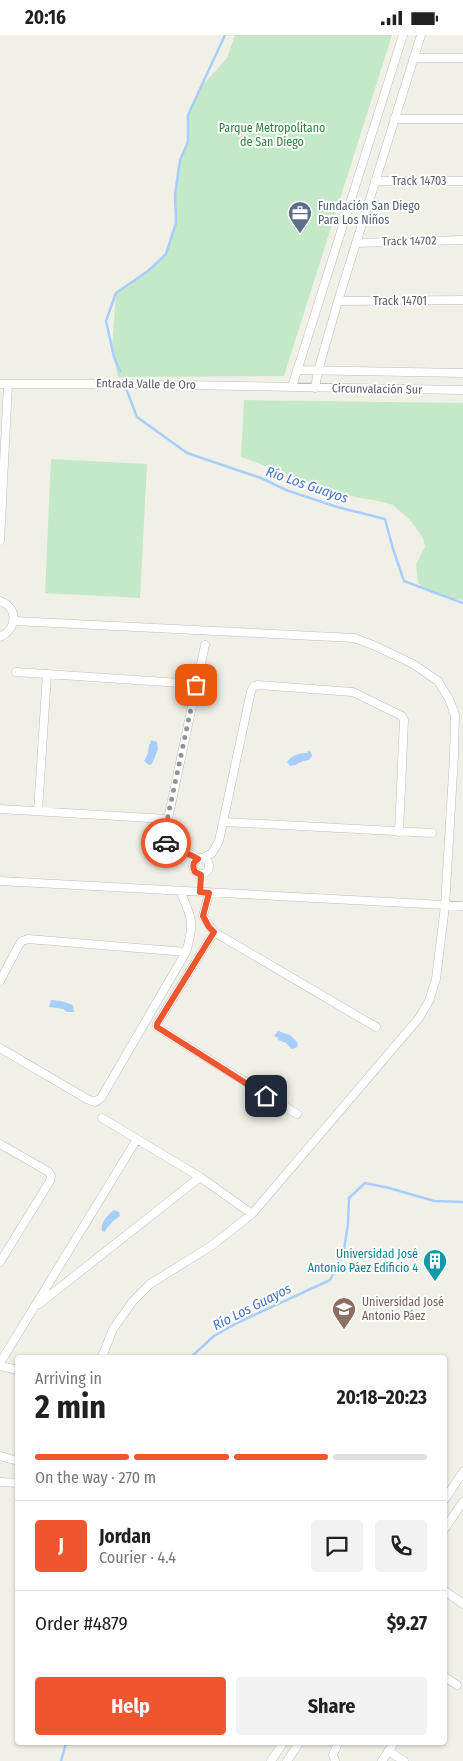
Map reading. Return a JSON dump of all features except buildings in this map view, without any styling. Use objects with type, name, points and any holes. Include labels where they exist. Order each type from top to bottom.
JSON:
[{"type":"street","points":[[292,387],[403,35]]},
{"type":"street","points":[[315,388],[338,301],[421,35]]},
{"type":"street","points":[[414,58],[463,58]]},
{"type":"street","points":[[394,119],[463,119]]},
{"type":"street","name":"Track 14703","points":[[375,181],[463,181]]},
{"type":"street","name":"Track 14702","points":[[356,243],[463,240]]},
{"type":"street","name":"Track 14701","points":[[338,301],[463,300]]},
{"type":"street","name":"Circunvalación Sur","points":[[297,370],[463,373]]},
{"type":"street","points":[[0,541],[4,384]]},
{"type":"street","name":"Entrada Valle de Oro","points":[[4,384],[292,387]]},
{"type":"street","name":"Circunvalación Sur","points":[[292,387],[463,391]]},
{"type":"street","points":[[0,601],[12,609],[14,621],[10,631],[0,637]]},
{"type":"street","points":[[14,621],[354,638],[412,664],[438,681],[449,699],[455,715],[445,906],[436,979],[429,1001],[419,1017],[252,1214],[210,1246],[150,1284],[133,1301],[113,1329],[103,1355]]},
{"type":"street","points":[[201,875],[210,869],[209,864],[192,854],[175,849],[167,844],[164,838],[205,645]]},
{"type":"street","points":[[16,672],[196,685]]},
{"type":"street","points":[[38,811],[47,674]]},
{"type":"street","points":[[201,875],[195,872],[193,866],[201,858],[212,853],[217,846],[224,822],[251,691],[258,685],[353,692],[402,716],[404,720],[399,831]]},
{"type":"street","points":[[0,809],[167,819]]},
{"type":"street","points":[[224,822],[432,833]]},
{"type":"street","points":[[200,892],[201,875]]},
{"type":"street","points":[[0,881],[463,906]]},
{"type":"street","points":[[0,1047],[87,1099],[95,1102],[101,1098],[186,952],[192,917],[180,891]]},
{"type":"street","points":[[209,893],[203,916],[214,932],[376,1027]]},
{"type":"street","points":[[192,917],[203,916]]},
{"type":"street","points":[[214,932],[157,1024],[157,1027],[297,1114]]},
{"type":"street","points":[[0,981],[22,941],[28,939],[186,952]]},
{"type":"street","points":[[102,1118],[200,1177],[252,1214]]},
{"type":"street","points":[[15,1369],[0,1365],[137,1139]]},
{"type":"street","points":[[0,1144],[49,1172],[51,1175],[50,1181],[0,1262]]},
{"type":"street","points":[[34,1308],[200,1177]]},
{"type":"street","points":[[0,1456],[15,1460]]},
{"type":"street","points":[[447,1496],[462,1475]]},
{"type":"street","points":[[0,1482],[15,1483]]},
{"type":"street","points":[[447,1525],[463,1502]]},
{"type":"street","points":[[447,1592],[463,1604]]},
{"type":"street","points":[[447,1678],[457,1685]]},
{"type":"street","points":[[271,1761],[282,1745]]},
{"type":"street","points":[[287,1761],[299,1745]]},
{"type":"street","points":[[335,1761],[332,1755],[337,1745]]},
{"type":"street","points":[[382,1761],[392,1745]]},
{"type":"street","points":[[388,1751],[404,1761]]},
{"type":"green space","name":"Parque Metropolitano de San Diego","points":[[235,35],[392,35],[284,376],[118,377],[112,349],[116,293],[148,271],[166,254],[176,223],[175,195],[180,160],[188,142],[188,115],[202,86],[227,58]]},
{"type":"green space","points":[[244,400],[463,403],[463,600],[439,596],[428,591],[418,583],[416,564],[425,547],[423,538],[410,520],[393,505],[359,498],[322,487],[241,457]]},
{"type":"green space","points":[[51,459],[147,464],[140,598],[45,593]]},
{"type":"water","points":[[151,740],[157,742],[158,749],[152,764],[149,765],[144,761]]},
{"type":"water","points":[[308,751],[311,752],[312,756],[309,760],[290,766],[287,762],[293,756],[307,753]]},
{"type":"water","points":[[51,1000],[73,1005],[74,1012],[49,1007]]},
{"type":"water","points":[[278,1031],[290,1035],[298,1043],[297,1047],[292,1049],[286,1043],[278,1040],[274,1036]]},
{"type":"water","points":[[114,1210],[119,1212],[120,1216],[104,1232],[102,1231],[103,1222]]},
{"type":"waterway","points":[[120,371],[114,357],[106,321],[116,293],[148,271],[166,254],[176,223],[175,195],[180,160],[188,142],[188,115],[225,35]]},
{"type":"waterway","name":"Río Los Guayos","points":[[127,391],[137,417],[187,453],[261,478],[286,490],[337,507],[385,519],[404,581],[463,603]]},
{"type":"waterway","name":"Río Los Guayos","points":[[193,1355],[214,1336],[237,1323],[330,1280],[343,1255],[348,1224],[349,1198],[365,1183],[434,1201],[463,1202]]},
{"type":"waterway","name":"Río Los Guayos","points":[[61,1761],[65,1745]]},
{"type":"way so far","points":[[166,843],[164,838],[165,830],[196,685]]},
{"type":"place","name":"Fundación San Diego Para Los Niños","points":[[300,234]]},
{"type":"place","name":"Universidad José Antonio Páez Edificio 4","points":[[435,1282]]},
{"type":"place","name":"Universidad José Antonio Páez","points":[[344,1330]]},
{"type":"route","points":[[166,843],[175,849],[184,850],[198,859],[193,866],[195,872],[201,875],[200,892],[209,893],[203,916],[214,932],[157,1024],[157,1027],[266,1096]]}]
